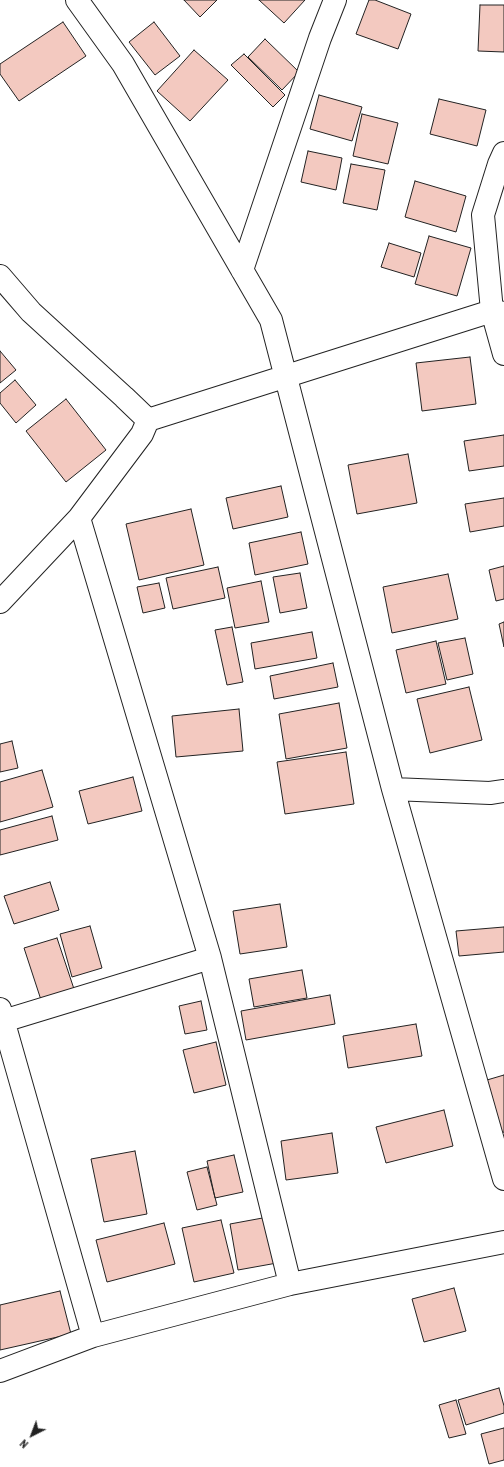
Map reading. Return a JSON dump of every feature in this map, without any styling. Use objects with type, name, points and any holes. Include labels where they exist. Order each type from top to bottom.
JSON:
[{"type":"street","points":[[77,0],[123,64],[271,320],[393,789],[503,1171]]},
{"type":"street","points":[[242,270],[320,38],[335,0]]},
{"type":"street","points":[[504,153],[482,215],[504,354]]},
{"type":"street","points":[[0,276],[31,312],[148,420]]},
{"type":"street","points":[[0,602],[79,518],[142,434],[148,420],[498,312]]},
{"type":"street","points":[[79,518],[210,958],[290,1284]]},
{"type":"street","points":[[393,789],[490,793],[504,791]]},
{"type":"street","points":[[93,1336],[1,1017],[210,958]]},
{"type":"street","points":[[0,1371],[93,1336],[290,1284],[504,1242]]},
{"type":"building","points":[[184,0],[217,0],[200,17]]},
{"type":"building","points":[[259,0],[305,0],[284,23]]},
{"type":"building","points":[[369,0],[375,0],[411,14],[398,49],[356,34]]},
{"type":"building","points":[[480,5],[504,5],[504,52],[478,51]]},
{"type":"building","points":[[63,22],[86,56],[19,101],[0,74],[0,64]]},
{"type":"building","points":[[154,22],[180,56],[155,75],[129,42]]},
{"type":"building","points":[[265,39],[299,72],[282,90],[248,57]]},
{"type":"building","points":[[194,50],[228,80],[190,121],[157,91]]},
{"type":"building","points":[[244,54],[285,95],[273,107],[231,65]]},
{"type":"building","points":[[319,95],[362,107],[352,141],[310,129]]},
{"type":"building","points":[[439,99],[486,110],[477,146],[430,134]]},
{"type":"building","points":[[362,114],[398,123],[388,164],[353,156]]},
{"type":"building","points":[[308,151],[342,158],[336,190],[301,182]]},
{"type":"building","points":[[351,164],[385,170],[377,210],[343,203]]},
{"type":"building","points":[[415,181],[466,196],[456,232],[405,217]]},
{"type":"building","points":[[429,236],[471,248],[457,296],[415,284]]},
{"type":"building","points":[[389,243],[421,253],[414,277],[381,267]]},
{"type":"building","points":[[0,351],[16,370],[0,383]]},
{"type":"building","points":[[470,357],[476,404],[422,411],[416,363]]},
{"type":"building","points":[[15,380],[36,405],[16,423],[0,403],[0,393]]},
{"type":"building","points":[[66,399],[106,450],[66,482],[26,431]]},
{"type":"building","points":[[504,435],[504,466],[469,471],[464,441]]},
{"type":"building","points":[[408,454],[417,503],[357,514],[348,465]]},
{"type":"building","points":[[281,486],[288,517],[233,529],[226,498]]},
{"type":"building","points":[[504,498],[504,526],[470,532],[465,504]]},
{"type":"building","points":[[191,509],[204,565],[139,580],[126,524]]},
{"type":"building","points":[[301,532],[308,564],[255,575],[249,543]]},
{"type":"building","points":[[504,566],[504,599],[496,601],[489,570]]},
{"type":"building","points":[[218,567],[225,598],[173,609],[166,578]]},
{"type":"building","points":[[300,573],[307,608],[280,613],[273,577]]},
{"type":"building","points":[[448,574],[458,619],[392,633],[383,587]]},
{"type":"building","points":[[261,581],[269,622],[235,628],[227,588]]},
{"type":"building","points":[[159,583],[165,608],[143,613],[137,587]]},
{"type":"building","points":[[504,622],[504,647],[499,624]]},
{"type":"building","points":[[232,627],[243,682],[227,685],[215,630]]},
{"type":"building","points":[[312,632],[317,658],[255,669],[251,643]]},
{"type":"building","points":[[465,638],[473,674],[447,680],[438,643]]},
{"type":"building","points":[[436,641],[446,684],[406,693],[396,650]]},
{"type":"building","points":[[333,663],[338,687],[274,699],[270,676]]},
{"type":"building","points":[[469,687],[482,740],[430,753],[417,699]]},
{"type":"building","points":[[339,703],[347,748],[286,759],[279,714]]},
{"type":"building","points":[[239,709],[243,751],[176,757],[172,716]]},
{"type":"building","points":[[12,741],[18,768],[0,772],[0,744]]},
{"type":"building","points":[[346,752],[354,804],[285,814],[277,762]]},
{"type":"building","points":[[42,770],[53,807],[0,822],[0,782]]},
{"type":"building","points":[[133,777],[142,811],[88,824],[79,791]]},
{"type":"building","points":[[52,816],[58,840],[0,855],[0,830]]},
{"type":"building","points":[[50,882],[59,910],[14,924],[4,896]]},
{"type":"building","points":[[280,904],[287,947],[240,954],[233,911]]},
{"type":"building","points":[[90,926],[102,968],[72,977],[60,934]]},
{"type":"building","points":[[504,927],[504,952],[459,956],[456,931]]},
{"type":"building","points":[[57,938],[75,992],[42,1003],[24,948]]},
{"type":"building","points":[[302,970],[307,998],[254,1007],[249,979]]},
{"type":"building","points":[[330,995],[335,1024],[246,1040],[241,1011]]},
{"type":"building","points":[[201,1001],[207,1030],[185,1034],[179,1006]]},
{"type":"building","points":[[416,1024],[422,1056],[348,1068],[343,1036]]},
{"type":"building","points":[[216,1042],[226,1085],[194,1093],[183,1050]]},
{"type":"building","points":[[504,1075],[504,1132],[502,1133],[487,1080]]},
{"type":"building","points":[[444,1110],[453,1146],[386,1163],[376,1127]]},
{"type":"building","points":[[332,1133],[338,1173],[286,1180],[281,1141]]},
{"type":"building","points":[[135,1151],[147,1214],[104,1222],[91,1159]]},
{"type":"building","points":[[234,1155],[243,1192],[215,1198],[207,1161]]},
{"type":"building","points":[[207,1167],[217,1205],[197,1210],[187,1172]]},
{"type":"building","points":[[268,1217],[277,1263],[238,1270],[230,1224]]},
{"type":"building","points":[[221,1220],[234,1273],[194,1282],[182,1228]]},
{"type":"building","points":[[164,1223],[175,1264],[107,1282],[96,1240]]},
{"type":"building","points":[[454,1288],[466,1331],[424,1342],[412,1299]]},
{"type":"building","points":[[60,1291],[71,1334],[0,1350],[0,1305]]},
{"type":"building","points":[[499,1388],[504,1406],[504,1413],[466,1425],[458,1400]]},
{"type":"building","points":[[456,1400],[466,1434],[449,1438],[439,1405]]},
{"type":"building","points":[[504,1428],[504,1460],[489,1464],[481,1434]]}]
